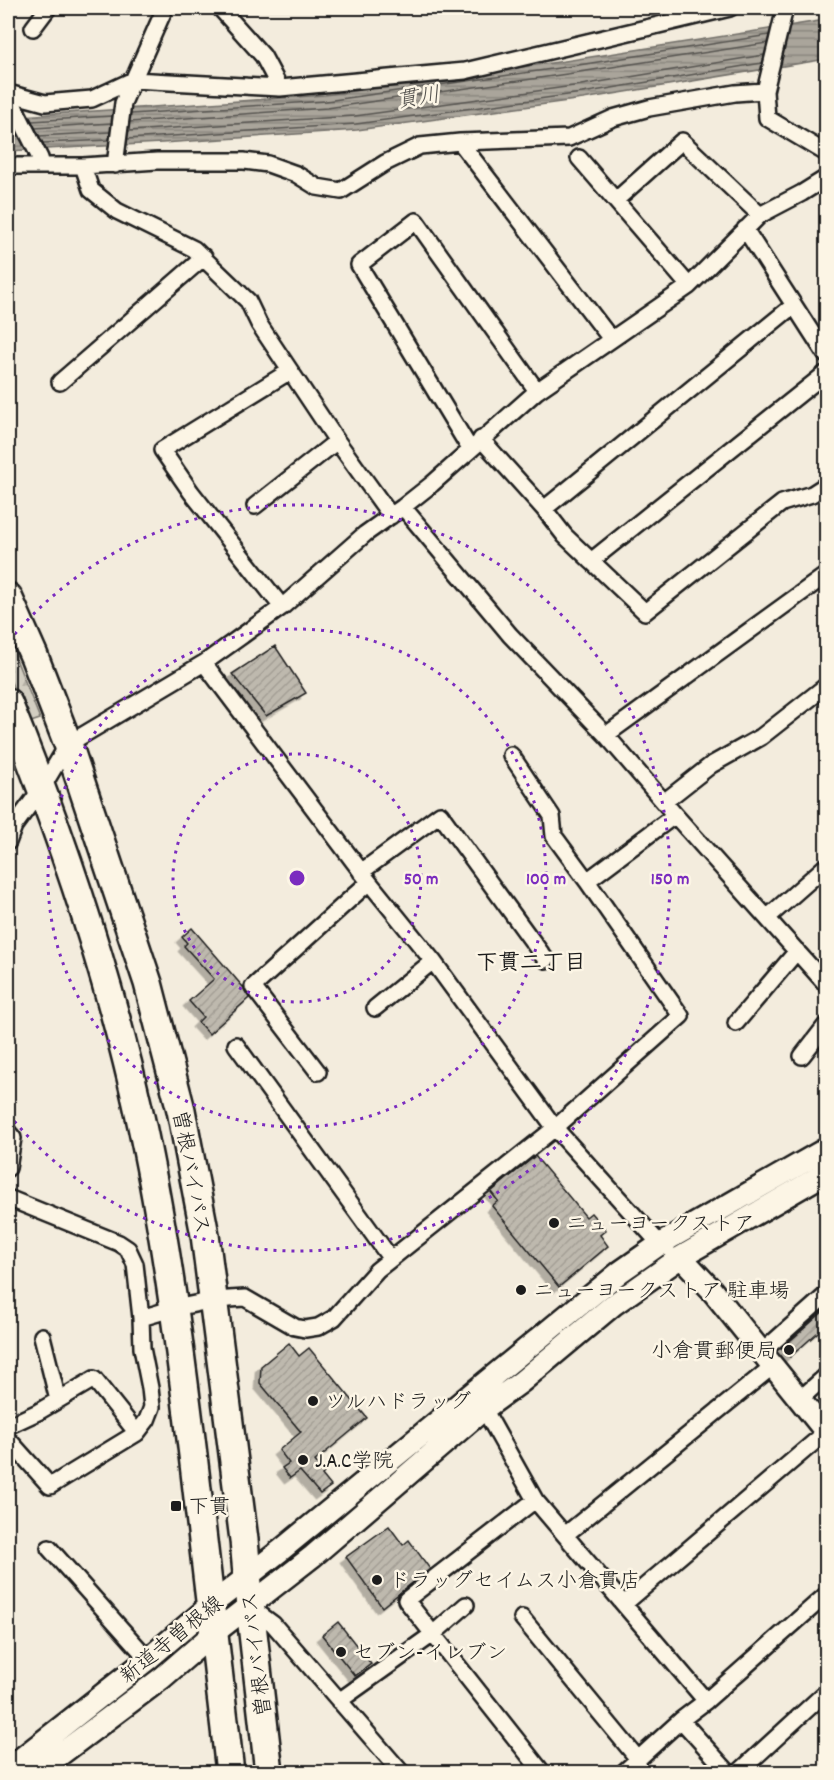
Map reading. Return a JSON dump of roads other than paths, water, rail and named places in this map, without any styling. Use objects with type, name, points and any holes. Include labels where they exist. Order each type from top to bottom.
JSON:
[{"type":"highway","name":"曽根バイパス","points":[[8,597],[68,744],[148,983],[181,1110],[205,1235],[244,1541],[250,1607],[277,1771]]},
{"type":"highway","name":"曽根バイパス","points":[[8,703],[42,788],[84,909],[139,1111],[175,1308],[230,1773]]},
{"type":"main road","name":"新道寺曽根線","points":[[8,1769],[148,1659],[211,1605],[620,1272],[660,1244],[826,1149]]},
{"type":"main road","name":"新道寺曽根線","points":[[48,1769],[322,1548],[484,1409],[521,1382],[613,1305],[681,1257],[826,1173]]},
{"type":"main road","points":[[681,1257],[710,1288],[826,1432]]},
{"type":"street","points":[[33,28],[48,8]]},
{"type":"street","points":[[116,160],[123,103],[165,8]]},
{"type":"street","points":[[220,8],[263,56],[280,88]]},
{"type":"street","points":[[9,97],[45,103],[92,99],[133,80],[280,88],[465,71],[730,8]]},
{"type":"street","points":[[784,10],[766,86],[767,118],[826,153]]},
{"type":"street","points":[[8,166],[41,162],[83,166],[116,160],[244,161],[268,164],[296,174],[316,187],[341,191],[385,163],[420,146],[460,142],[569,138],[613,118],[649,108],[766,86]]},
{"type":"street","points":[[9,97],[41,162]]},
{"type":"street","points":[[616,200],[682,141],[760,215]]},
{"type":"street","points":[[460,142],[611,339]]},
{"type":"street","points":[[579,158],[689,286]]},
{"type":"street","points":[[83,166],[91,190],[117,211],[194,249],[248,301],[259,324],[337,441],[397,512],[606,735],[826,984]]},
{"type":"street","points":[[8,842],[14,826],[42,788],[68,744],[204,663],[282,607],[365,534],[397,512],[537,391],[689,286],[760,215],[826,178]]},
{"type":"street","points":[[537,391],[416,221],[359,265],[476,444],[544,508],[565,536],[645,612],[782,503],[812,494],[826,485]]},
{"type":"street","points":[[745,229],[826,355]]},
{"type":"street","points":[[60,382],[204,257]]},
{"type":"street","points":[[544,508],[794,305]]},
{"type":"street","points":[[282,607],[191,492],[162,450],[290,370]]},
{"type":"street","points":[[591,561],[826,373]]},
{"type":"street","points":[[255,506],[337,441]]},
{"type":"street","points":[[606,735],[826,575]]},
{"type":"street","points":[[204,663],[365,877],[433,961],[555,1128],[660,1244],[681,1257]]},
{"type":"street","points":[[664,802],[711,765],[760,737],[826,686]]},
{"type":"street","points":[[141,1318],[214,1300],[245,1298],[295,1327],[305,1329],[318,1327],[334,1318],[377,1270],[555,1128],[681,1016],[554,836],[552,816],[511,755]]},
{"type":"street","points":[[318,1072],[253,987],[365,877],[440,814],[546,960]]},
{"type":"street","points":[[587,881],[675,815]]},
{"type":"street","points":[[767,918],[826,866]]},
{"type":"street","points":[[736,1023],[797,951]]},
{"type":"street","points":[[375,1008],[433,961]]},
{"type":"street","points":[[802,1056],[826,1025]]},
{"type":"street","points":[[236,1045],[391,1259]]},
{"type":"street","points":[[8,1132],[13,1138],[8,1168]]},
{"type":"street","points":[[8,1198],[119,1243],[128,1249],[135,1264],[142,1348],[152,1407],[147,1420],[137,1433],[50,1485],[8,1439]]},
{"type":"street","points":[[565,1535],[767,1359],[826,1295]]},
{"type":"street","points":[[42,1336],[58,1400]]},
{"type":"street","points":[[800,1399],[826,1377]]},
{"type":"street","points":[[8,1426],[38,1412],[94,1379],[137,1433]]},
{"type":"street","points":[[484,1409],[535,1500],[706,1701]]},
{"type":"street","points":[[624,1605],[826,1432]]},
{"type":"street","points":[[535,1500],[406,1600],[542,1773]]},
{"type":"street","points":[[49,1548],[148,1659]]},
{"type":"street","points":[[624,1773],[681,1720],[706,1701],[826,1595]]},
{"type":"street","points":[[339,1701],[433,1634],[466,1605]]},
{"type":"street","points":[[250,1607],[273,1624],[401,1773]]},
{"type":"street","points":[[522,1618],[638,1759]]},
{"type":"street","points":[[740,1773],[826,1692]]},
{"type":"street","points":[[681,1720],[728,1773]]},
{"type":"water","name":"貫川","points":[[826,20],[826,59],[583,99],[357,130],[8,151],[8,117],[325,95],[565,61]]},
{"type":"place","name":"ニューヨークストア","points":[[554,1223]]},
{"type":"place","name":"ニューヨークストア 駐車場","points":[[521,1290]]},
{"type":"place","name":"小倉貫郵便局","points":[[789,1350]]},
{"type":"place","name":"ツルハドラッグ","points":[[313,1401]]},
{"type":"place","name":"J.A.C学院","points":[[303,1460]]},
{"type":"place","name":"下貫","points":[[176,1506]]},
{"type":"place","name":"ドラッグセイムス小倉貫店","points":[[377,1580]]},
{"type":"place","name":"セブン-イレブン","points":[[341,1652]]},
{"type":"district","name":"下貫二丁目","points":[[531,961]]}]
